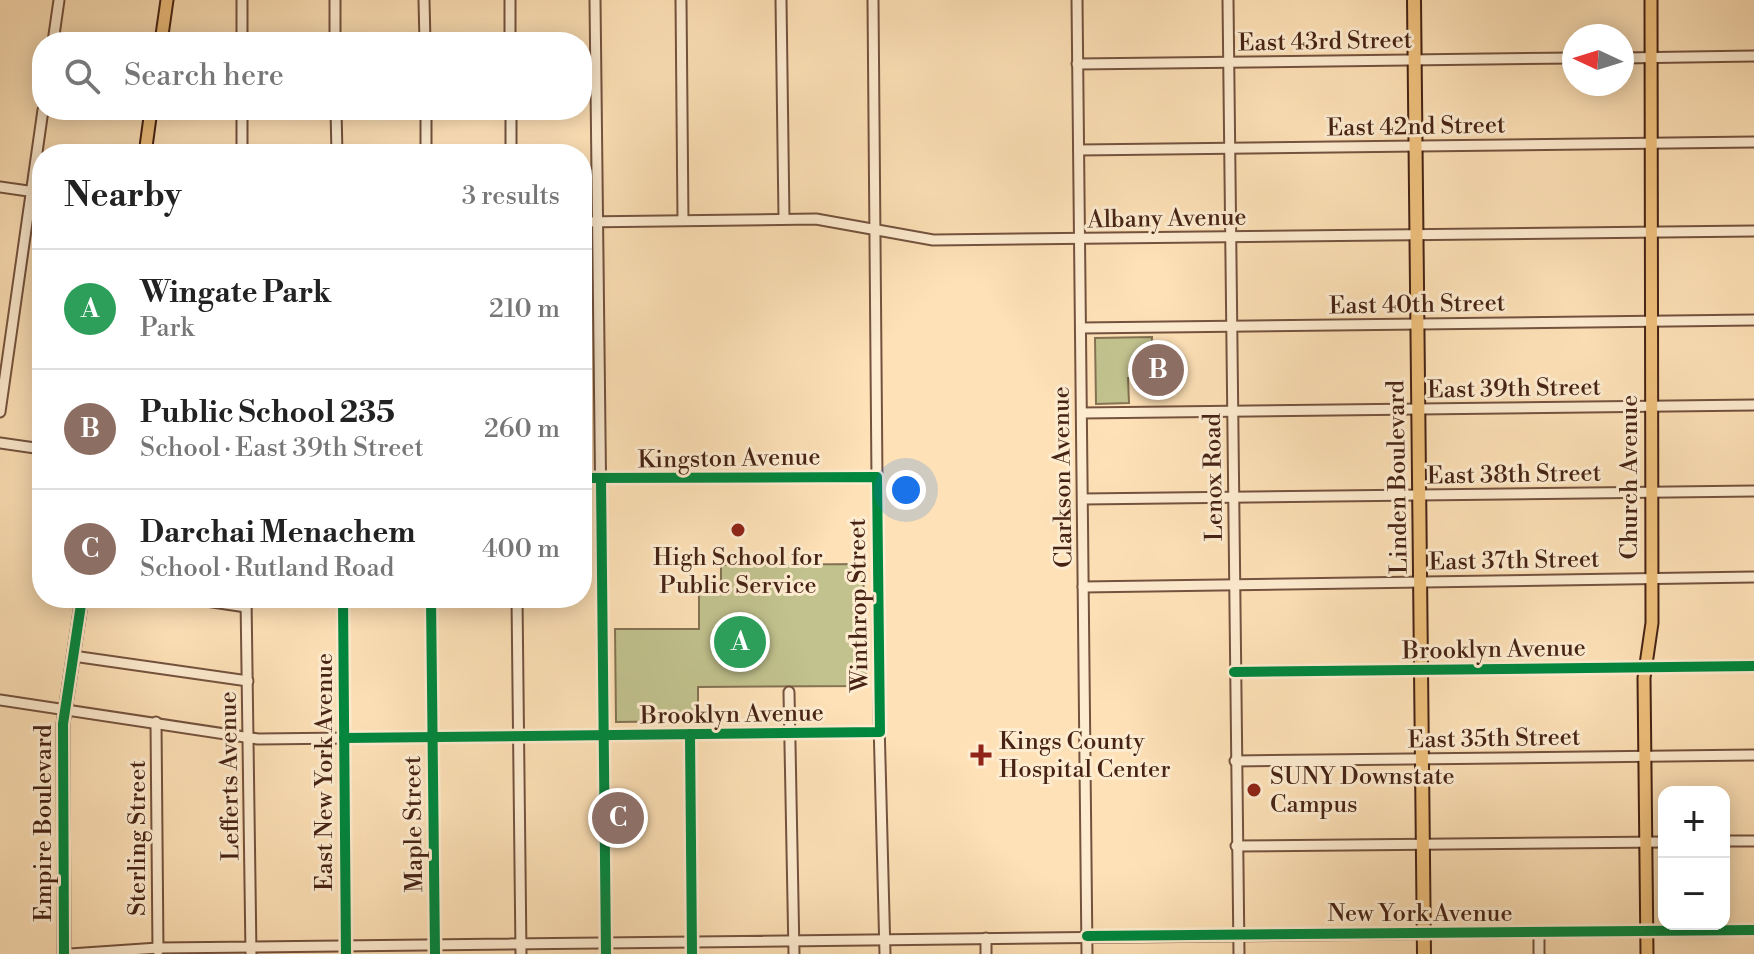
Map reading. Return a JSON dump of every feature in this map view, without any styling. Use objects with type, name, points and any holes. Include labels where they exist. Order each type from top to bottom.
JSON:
[{"type":"highway","name":"Linden Boulevard","points":[[1414,0],[1424,954]]},
{"type":"main road","points":[[162,32],[167,0]]},
{"type":"main road","name":"Church Avenue","points":[[1647,954],[1644,756],[1645,667],[1652,623],[1651,0]]},
{"type":"main road","points":[[146,144],[150,120]]},
{"type":"main road","name":"Empire Boulevard","points":[[64,954],[64,709],[80,608]]},
{"type":"street","points":[[54,32],[59,0]]},
{"type":"street","points":[[242,0],[242,32]]},
{"type":"street","points":[[335,0],[335,32]]},
{"type":"street","points":[[424,0],[425,32]]},
{"type":"street","points":[[510,0],[510,32]]},
{"type":"street","points":[[595,0],[606,954]]},
{"type":"street","points":[[681,0],[683,220]]},
{"type":"street","points":[[781,0],[784,219]]},
{"type":"street","name":"Winthrop Street","points":[[873,0],[885,954]]},
{"type":"street","name":"Clarkson Avenue","points":[[1077,0],[1087,954]]},
{"type":"street","name":"Lenox Road","points":[[1228,0],[1239,954]]},
{"type":"street","points":[[1634,58],[1754,56]]},
{"type":"street","name":"East 43rd Street","points":[[1077,64],[1562,58]]},
{"type":"street","points":[[41,144],[42,120]]},
{"type":"street","points":[[242,120],[242,144]]},
{"type":"street","points":[[336,120],[337,144]]},
{"type":"street","points":[[426,120],[426,144]]},
{"type":"street","points":[[511,120],[511,144]]},
{"type":"street","name":"East 42nd Street","points":[[1079,150],[1754,142]]},
{"type":"street","points":[[0,187],[32,191]]},
{"type":"street","name":"Albany Avenue","points":[[592,221],[816,219],[933,240],[1754,231]]},
{"type":"street","points":[[0,412],[32,222]]},
{"type":"street","name":"East 40th Street","points":[[1081,328],[1754,320]]},
{"type":"street","name":"East 39th Street","points":[[1082,413],[1754,405]]},
{"type":"street","points":[[0,443],[32,448]]},
{"type":"street","name":"Kingston Avenue","points":[[592,479],[877,477]]},
{"type":"street","name":"East 38th Street","points":[[1083,499],[1754,491]]},
{"type":"street","name":"East 37th Street","points":[[1083,587],[1754,577]]},
{"type":"street","name":"Lefferts Avenue","points":[[246,608],[251,950]]},
{"type":"street","name":"East New York Avenue","points":[[343,608],[346,950]]},
{"type":"street","name":"Maple Street","points":[[431,608],[435,949]]},
{"type":"street","points":[[517,608],[520,949]]},
{"type":"street","points":[[73,656],[248,681]]},
{"type":"street","name":"Brooklyn Avenue","points":[[1234,672],[1754,666]]},
{"type":"street","points":[[789,692],[794,954]]},
{"type":"street","name":"Brooklyn Avenue","points":[[0,700],[249,737],[880,732]]},
{"type":"street","name":"Sterling Street","points":[[156,722],[158,951]]},
{"type":"street","points":[[690,734],[692,954]]},
{"type":"street","name":"East 35th Street","points":[[1235,761],[1754,755]]},
{"type":"street","points":[[1730,841],[1754,841]]},
{"type":"street","points":[[1236,846],[1658,842]]},
{"type":"street","name":"New York Avenue","points":[[70,954],[520,949],[606,943],[1087,936],[1754,930]]},
{"type":"street","points":[[1539,932],[1539,954]]},
{"type":"street","points":[[986,938],[986,954]]},
{"type":"green space","points":[[1152,337],[1150,378],[1128,378],[1129,403],[1096,404],[1095,338]]},
{"type":"green space","points":[[863,564],[866,686],[698,687],[698,721],[616,722],[615,629],[699,629],[699,592],[721,594],[721,565]]},
{"type":"cycle path","points":[[344,738],[880,732],[877,477],[592,478]]},
{"type":"cycle path","points":[[601,479],[606,954]]},
{"type":"cycle path","points":[[64,954],[63,724],[80,608]]},
{"type":"cycle path","points":[[343,608],[346,954]]},
{"type":"cycle path","points":[[431,608],[435,954]]},
{"type":"cycle path","points":[[1234,672],[1754,666]]},
{"type":"cycle path","points":[[690,734],[692,954]]},
{"type":"cycle path","points":[[1087,936],[1754,930]]},
{"type":"place","name":"Public School 235","points":[[1158,370]]},
{"type":"place","name":"High School for Public Service","points":[[738,530]]},
{"type":"place","name":"Wingate Park","points":[[740,642]]},
{"type":"place","name":"Kings County Hospital Center","points":[[981,755]]},
{"type":"place","name":"SUNY Downstate Campus","points":[[1254,790]]},
{"type":"place","name":"Darchai Menachem","points":[[618,818]]}]
